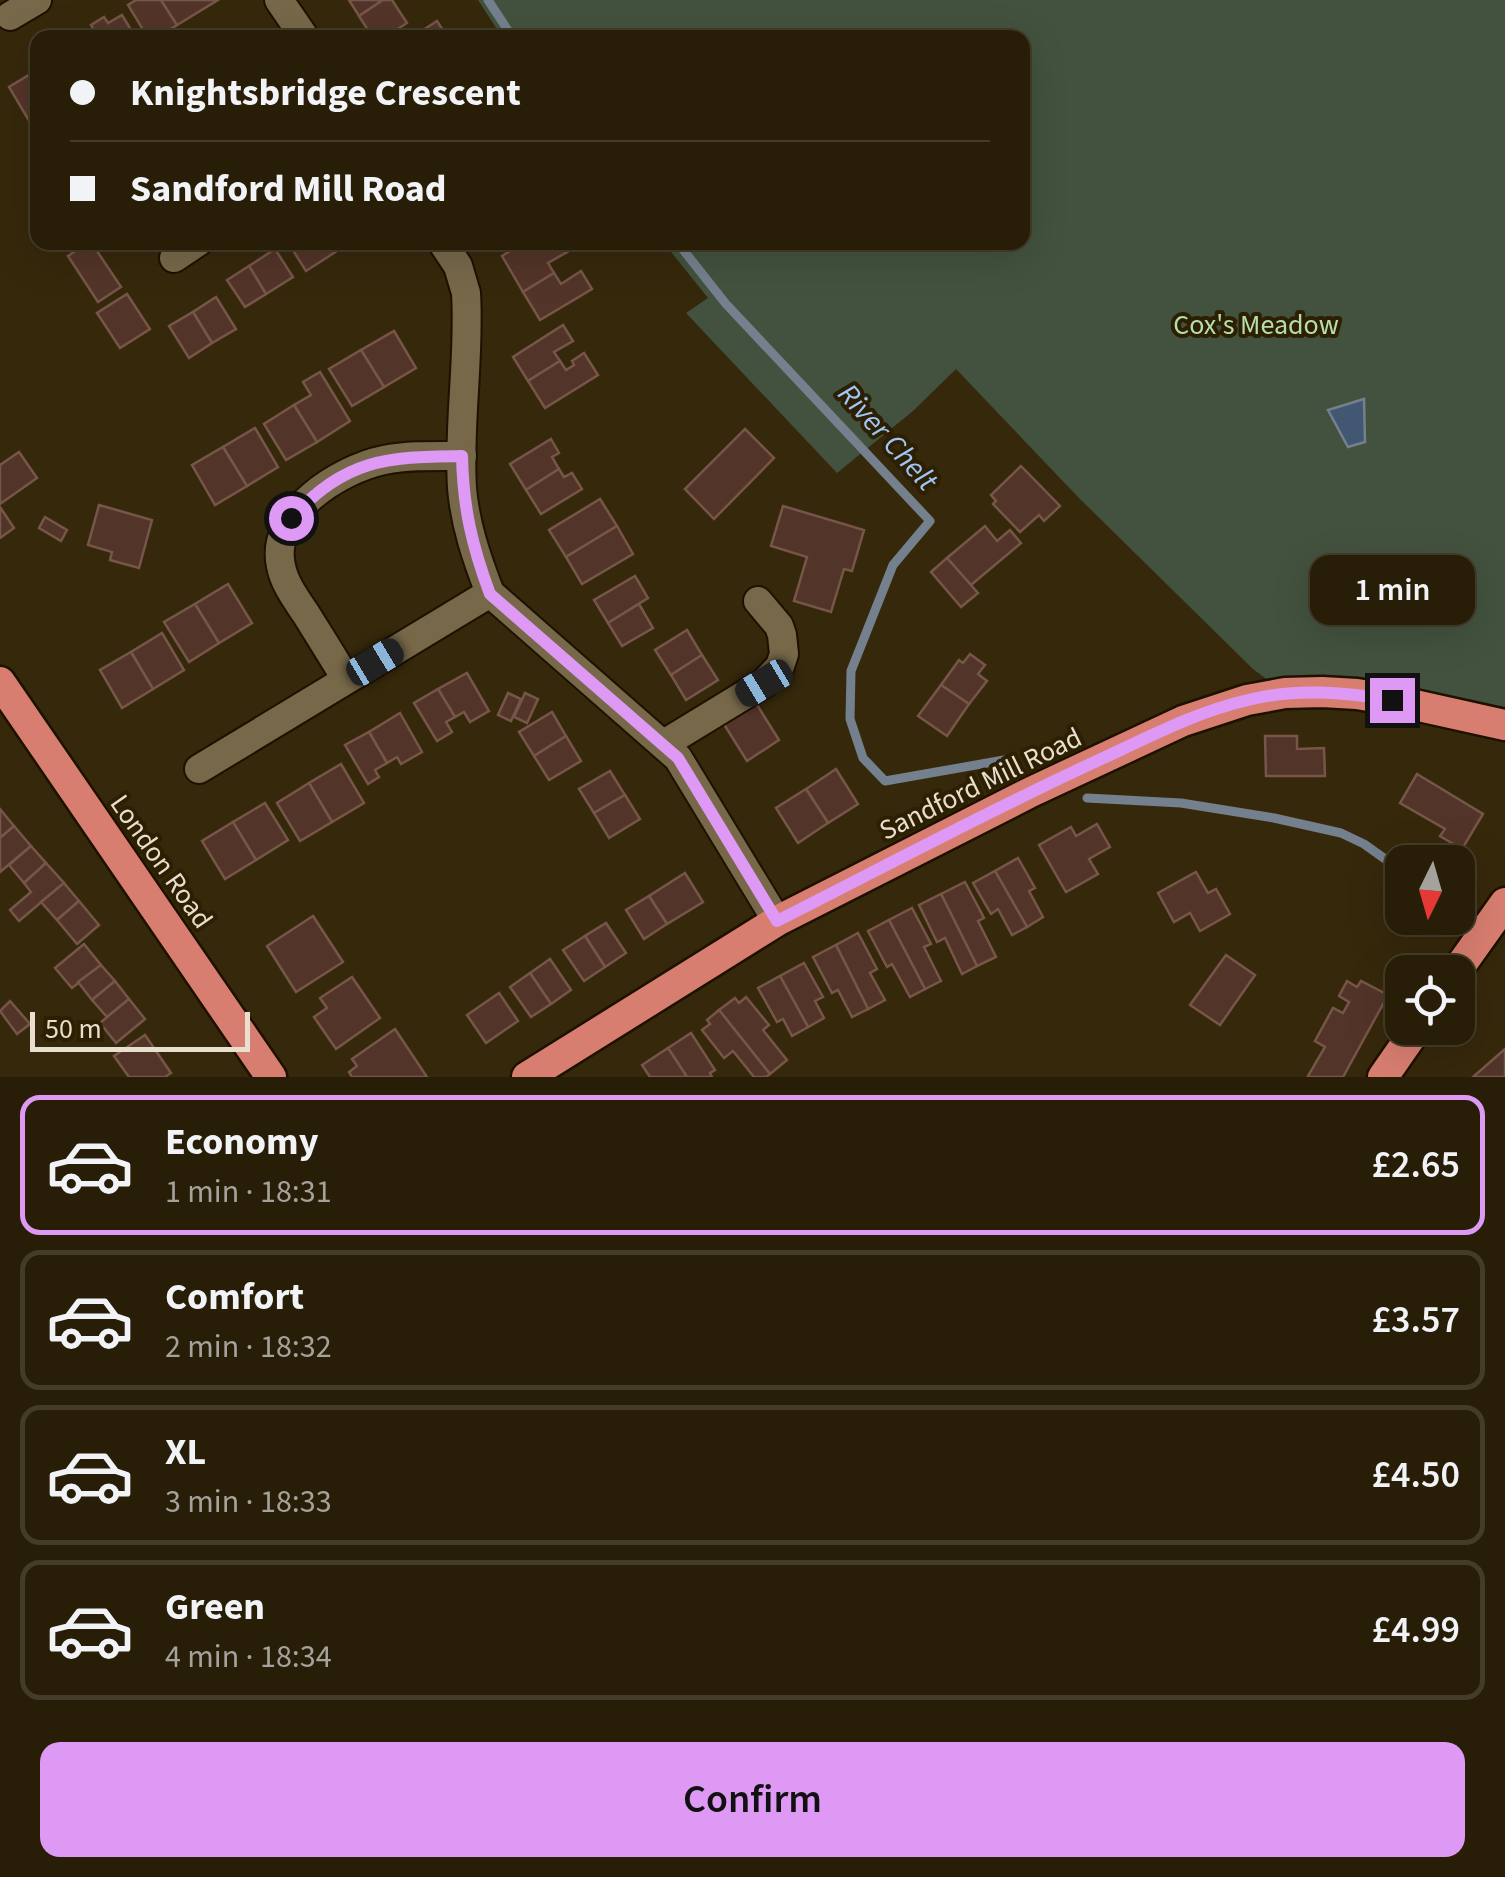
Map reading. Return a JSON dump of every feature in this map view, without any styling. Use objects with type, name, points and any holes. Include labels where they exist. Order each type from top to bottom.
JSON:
[{"type":"highway","name":"London Road","points":[[0,682],[271,1077]]},
{"type":"highway","name":"Sandford Mill Road","points":[[527,1077],[777,921],[1030,792],[1183,721],[1248,700],[1322,692],[1357,694],[1496,725]]},
{"type":"highway","points":[[1468,955],[1505,902]]},
{"type":"highway","points":[[1383,1077],[1405,1045]]},
{"type":"street","points":[[10,16],[37,0]]},
{"type":"street","points":[[279,0],[300,30]]},
{"type":"street","points":[[174,258],[186,250]]},
{"type":"street","points":[[447,250],[464,279],[468,311],[462,490],[477,560],[490,594],[678,758],[777,921]]},
{"type":"street","points":[[346,679],[286,582],[279,557],[284,531],[291,518],[324,487],[363,466],[406,457],[462,456]]},
{"type":"street","points":[[199,769],[490,594]]},
{"type":"street","points":[[664,744],[764,683],[780,666],[784,654],[782,635],[758,601]]},
{"type":"green space","name":"Cox's Meadow","points":[[478,0],[1505,0],[1505,727],[1285,693],[1253,669],[1078,497],[956,369],[913,411],[837,473],[686,313],[708,298],[670,250],[1030,250],[1030,30],[497,30]]},
{"type":"water","points":[[1364,399],[1365,442],[1348,447],[1328,410]]},
{"type":"building","points":[[136,0],[161,0],[177,25],[169,30],[143,30],[128,5]]},
{"type":"building","points":[[161,0],[218,0],[177,25]]},
{"type":"building","points":[[349,0],[383,0],[359,16]]},
{"type":"building","points":[[383,0],[392,0],[407,23],[396,30],[368,30],[359,16]]},
{"type":"building","points":[[122,15],[131,30],[94,30],[91,25],[104,17],[108,23]]},
{"type":"building","points":[[437,21],[443,30],[423,30]]},
{"type":"building","points":[[30,74],[30,118],[28,119],[9,87]]},
{"type":"building","points":[[77,250],[96,250],[121,287],[98,302],[68,256]]},
{"type":"building","points":[[276,250],[293,277],[266,294],[249,266]]},
{"type":"building","points":[[293,250],[336,250],[337,251],[306,271]]},
{"type":"building","points":[[511,250],[569,251],[548,263],[554,273],[523,292],[502,256]]},
{"type":"building","points":[[249,266],[266,294],[245,307],[227,280]]},
{"type":"building","points":[[581,271],[592,289],[540,320],[523,292],[554,273],[561,284]]},
{"type":"building","points":[[127,294],[150,329],[120,348],[97,313]]},
{"type":"building","points":[[216,297],[236,329],[212,343],[193,312]]},
{"type":"building","points":[[193,312],[212,343],[189,358],[169,326]]},
{"type":"building","points":[[563,325],[573,341],[554,352],[560,361],[528,381],[513,357]]},
{"type":"building","points":[[394,331],[416,368],[384,387],[361,350]]},
{"type":"building","points":[[361,350],[384,387],[352,406],[329,369]]},
{"type":"building","points":[[584,353],[598,375],[545,408],[528,381],[560,361],[566,370]]},
{"type":"building","points":[[320,372],[350,421],[317,442],[294,405],[311,395],[303,382]]},
{"type":"building","points":[[294,405],[317,442],[286,460],[264,424]]},
{"type":"building","points":[[255,428],[278,467],[247,486],[223,447]]},
{"type":"building","points":[[745,429],[774,458],[714,519],[685,489]]},
{"type":"building","points":[[551,439],[559,453],[552,457],[559,469],[526,490],[510,464]]},
{"type":"building","points":[[223,447],[247,486],[215,505],[192,465]]},
{"type":"building","points":[[19,452],[37,478],[0,504],[0,465]]},
{"type":"building","points":[[1021,466],[1060,506],[1044,521],[1039,515],[1020,532],[993,504],[996,501],[991,495]]},
{"type":"building","points":[[559,469],[564,477],[572,473],[582,489],[541,514],[526,490]]},
{"type":"building","points":[[600,499],[617,526],[566,557],[549,530]]},
{"type":"building","points":[[99,505],[152,520],[139,568],[110,560],[112,552],[88,545]]},
{"type":"building","points":[[783,506],[864,530],[852,571],[844,569],[831,612],[794,601],[807,557],[771,546]]},
{"type":"building","points":[[0,507],[14,528],[0,538]]},
{"type":"building","points":[[45,517],[67,530],[61,541],[39,528]]},
{"type":"building","points":[[617,526],[633,554],[582,584],[566,557]]},
{"type":"building","points":[[985,526],[997,541],[1010,530],[1021,543],[971,585],[947,558]]},
{"type":"building","points":[[947,558],[978,593],[961,607],[931,572]]},
{"type":"building","points":[[635,576],[648,598],[608,623],[594,600]]},
{"type":"building","points":[[228,584],[252,623],[219,643],[195,604]]},
{"type":"building","points":[[195,604],[219,643],[189,662],[164,622]]},
{"type":"building","points":[[639,604],[653,628],[622,646],[608,623]]},
{"type":"building","points":[[687,630],[702,655],[671,675],[655,650]]},
{"type":"building","points":[[162,633],[184,670],[153,689],[131,652]]},
{"type":"building","points":[[131,652],[153,689],[122,708],[100,670]]},
{"type":"building","points":[[970,654],[985,665],[978,674],[987,681],[969,704],[941,685],[959,660],[963,663]]},
{"type":"building","points":[[702,655],[718,680],[686,700],[671,675]]},
{"type":"building","points":[[467,673],[489,711],[470,722],[464,712],[455,717],[438,689]]},
{"type":"building","points":[[941,685],[969,704],[947,736],[918,716]]},
{"type":"building","points":[[438,689],[455,717],[446,722],[452,732],[437,741],[414,703]]},
{"type":"building","points":[[508,693],[521,699],[511,721],[498,715]]},
{"type":"building","points":[[525,693],[538,699],[527,723],[514,717]]},
{"type":"building","points":[[754,700],[779,740],[747,761],[722,721]]},
{"type":"building","points":[[552,712],[566,736],[534,756],[519,732]]},
{"type":"building","points":[[400,713],[422,752],[401,764],[397,757],[387,763],[369,732]]},
{"type":"building","points":[[369,732],[387,763],[375,770],[379,777],[368,784],[345,745]]},
{"type":"building","points":[[566,736],[581,761],[549,780],[534,756]]},
{"type":"building","points":[[1265,736],[1297,736],[1297,749],[1324,748],[1325,776],[1266,776]]},
{"type":"building","points":[[341,764],[364,803],[332,822],[309,783]]},
{"type":"building","points":[[836,769],[858,804],[828,823],[806,789]]},
{"type":"building","points":[[610,771],[625,795],[594,813],[579,789]]},
{"type":"building","points":[[1417,774],[1483,814],[1464,845],[1455,845],[1440,836],[1445,829],[1400,803]]},
{"type":"building","points":[[309,783],[332,822],[300,841],[277,803]]},
{"type":"building","points":[[806,789],[828,823],[798,843],[776,808]]},
{"type":"building","points":[[625,795],[640,819],[609,838],[594,813]]},
{"type":"building","points":[[265,803],[288,840],[256,860],[233,822]]},
{"type":"building","points":[[0,809],[14,826],[0,838]]},
{"type":"building","points":[[233,822],[256,860],[225,879],[202,841]]},
{"type":"building","points":[[1097,824],[1110,847],[1089,859],[1098,874],[1066,892],[1039,845],[1071,827],[1076,836]]},
{"type":"building","points":[[14,826],[31,846],[0,872],[0,838]]},
{"type":"building","points":[[31,846],[46,863],[24,883],[9,865]]},
{"type":"building","points":[[1018,858],[1035,888],[1029,891],[1043,917],[1027,927],[995,871]]},
{"type":"building","points":[[46,863],[64,883],[19,921],[10,910],[31,892],[24,883]]},
{"type":"building","points":[[995,871],[1027,927],[1012,935],[998,909],[991,914],[973,883]]},
{"type":"building","points":[[1196,872],[1208,893],[1216,889],[1230,914],[1200,931],[1190,913],[1174,922],[1158,893]]},
{"type":"building","points":[[685,873],[703,902],[667,924],[649,896]]},
{"type":"building","points":[[965,882],[984,918],[978,921],[996,957],[977,966],[941,894]]},
{"type":"building","points":[[64,883],[79,901],[57,920],[41,902]]},
{"type":"building","points":[[941,894],[977,966],[962,974],[945,938],[937,942],[919,905]]},
{"type":"building","points":[[649,896],[667,924],[644,939],[626,910]]},
{"type":"building","points":[[79,901],[99,925],[77,944],[57,920]]},
{"type":"building","points":[[912,908],[931,944],[924,947],[941,981],[925,989],[889,920]]},
{"type":"building","points":[[313,916],[343,962],[296,992],[267,946]]},
{"type":"building","points":[[889,920],[925,989],[910,997],[892,964],[887,967],[868,931]]},
{"type":"building","points":[[606,923],[626,953],[605,967],[585,936]]},
{"type":"building","points":[[858,933],[877,969],[870,973],[885,1000],[868,1009],[836,945]]},
{"type":"building","points":[[585,936],[605,967],[584,981],[563,950]]},
{"type":"building","points":[[84,944],[101,965],[72,988],[55,968]]},
{"type":"building","points":[[836,945],[868,1009],[852,1017],[838,990],[832,993],[813,957]]},
{"type":"building","points":[[1226,955],[1255,975],[1220,1025],[1190,1005]]},
{"type":"building","points":[[550,959],[571,990],[551,1004],[530,973]]},
{"type":"building","points":[[804,963],[823,997],[815,1001],[824,1018],[808,1027],[780,976]]},
{"type":"building","points":[[101,965],[115,981],[92,1000],[78,982]]},
{"type":"building","points":[[530,973],[551,1004],[531,1017],[510,987]]},
{"type":"building","points":[[780,976],[808,1027],[792,1036],[783,1019],[777,1022],[758,988]]},
{"type":"building","points":[[352,977],[380,1018],[336,1049],[314,1017],[327,1008],[320,998]]},
{"type":"building","points":[[115,981],[129,999],[107,1017],[92,1000]]},
{"type":"building","points":[[1347,981],[1357,987],[1361,981],[1385,993],[1385,1000],[1343,1077],[1308,1076],[1325,1047],[1315,1041],[1333,1008],[1343,1013],[1349,1002],[1339,996]]},
{"type":"building","points":[[499,993],[518,1021],[486,1043],[467,1015]]},
{"type":"building","points":[[746,997],[769,1025],[763,1030],[787,1060],[770,1074],[719,1010],[735,998],[739,1003]]},
{"type":"building","points":[[129,999],[145,1019],[116,1043],[100,1023]]},
{"type":"building","points":[[10,1001],[30,1024],[17,1034],[0,1011]]},
{"type":"building","points":[[719,1010],[770,1074],[766,1077],[754,1077],[733,1051],[724,1058],[702,1030]]},
{"type":"building","points":[[395,1029],[427,1077],[352,1077],[349,1072],[357,1066],[352,1059]]},
{"type":"building","points":[[691,1033],[715,1070],[710,1073],[712,1077],[687,1077],[668,1048]]},
{"type":"building","points":[[145,1035],[171,1073],[165,1077],[129,1077],[114,1056]]},
{"type":"building","points":[[668,1048],[687,1077],[650,1077],[642,1065]]},
{"type":"building","points":[[1505,1049],[1505,1077],[1473,1077]]},
{"type":"waterway","name":"River Chelt","points":[[488,0],[508,30]]},
{"type":"waterway","name":"River Chelt","points":[[683,250],[726,304],[930,521],[893,565],[851,671],[850,719],[863,758],[885,781],[1004,760],[1020,775]]},
{"type":"waterway","name":"River Chelt","points":[[1087,798],[1181,803],[1274,818],[1341,833],[1385,859]]},
{"type":"route","points":[[291,518],[324,487],[363,466],[406,457],[462,456],[468,525],[490,594],[678,758],[777,921],[1030,792],[1183,721],[1248,700],[1285,693],[1357,694],[1392,700]]}]
